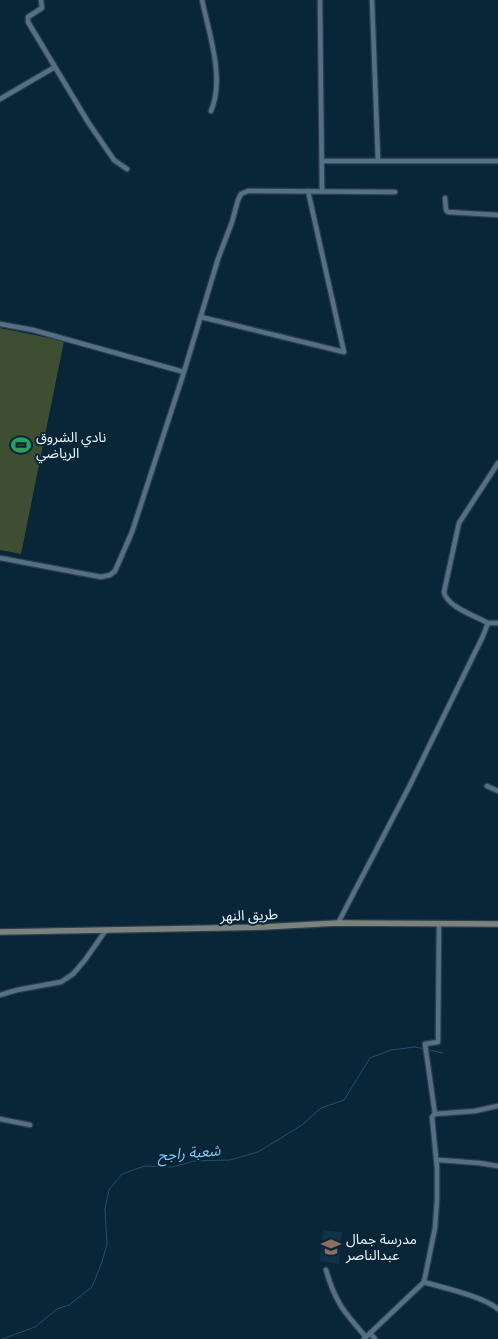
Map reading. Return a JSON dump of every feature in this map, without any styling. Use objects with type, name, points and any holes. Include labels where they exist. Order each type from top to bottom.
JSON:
[{"type":"main road","name":"طريق النهر","points":[[0,932],[263,927],[338,923],[498,924]]},
{"type":"street","points":[[41,0],[42,8],[31,14],[28,17],[28,22],[88,122],[114,160],[127,169]]},
{"type":"street","points":[[202,0],[217,78],[216,98],[212,111]]},
{"type":"street","points":[[320,0],[322,192]]},
{"type":"street","points":[[372,0],[378,160]]},
{"type":"street","points":[[0,99],[55,67]]},
{"type":"street","points":[[323,161],[498,161]]},
{"type":"street","points":[[0,558],[91,576],[106,576],[115,571],[132,532],[184,372],[213,274],[240,196],[248,191],[395,192]]},
{"type":"street","points":[[201,317],[344,352],[308,191]]},
{"type":"street","points":[[445,198],[446,210],[448,212],[498,215]]},
{"type":"street","points":[[0,324],[33,330],[184,372]]},
{"type":"street","points":[[498,463],[459,523],[444,592],[444,596],[450,603],[488,623],[498,623]]},
{"type":"street","points":[[338,923],[409,788],[484,636],[488,623]]},
{"type":"street","points":[[487,786],[498,791]]},
{"type":"street","points":[[367,1336],[424,1282],[434,1228],[437,1199],[437,1168],[432,1117],[435,1114],[425,1044],[438,1042],[439,923]]},
{"type":"street","points":[[0,995],[61,982],[73,974],[106,930]]},
{"type":"street","points":[[435,1114],[475,1111],[498,1106]]},
{"type":"street","points":[[0,1119],[30,1125]]},
{"type":"street","points":[[439,1160],[498,1166]]},
{"type":"street","points":[[326,1270],[338,1302],[367,1336],[376,1339]]},
{"type":"street","points":[[424,1282],[458,1292],[498,1308]]},
{"type":"shaded area","name":"مدرسة جمال عبدالناصر","points":[[323,1230],[342,1232],[339,1264],[320,1261]]},
{"type":"green space","name":"نادي الشروق الرياضي","points":[[0,328],[64,341],[21,554],[0,550]]},
{"type":"waterway","name":"شعبة راجح","points":[[2,1339],[35,1327],[57,1309],[69,1305],[92,1287],[107,1244],[105,1209],[109,1190],[122,1174],[145,1166],[173,1167],[194,1161],[230,1160],[258,1152],[302,1125],[321,1108],[344,1100],[370,1058],[391,1050],[415,1047],[425,1049]]},
{"type":"waterway","name":"شعبة راجح","points":[[429,1050],[443,1053]]},
{"type":"place","name":"نادي الشروق الرياضي","points":[[21,445]]},
{"type":"place","name":"مدرسة جمال عبدالناصر","points":[[331,1247]]}]
